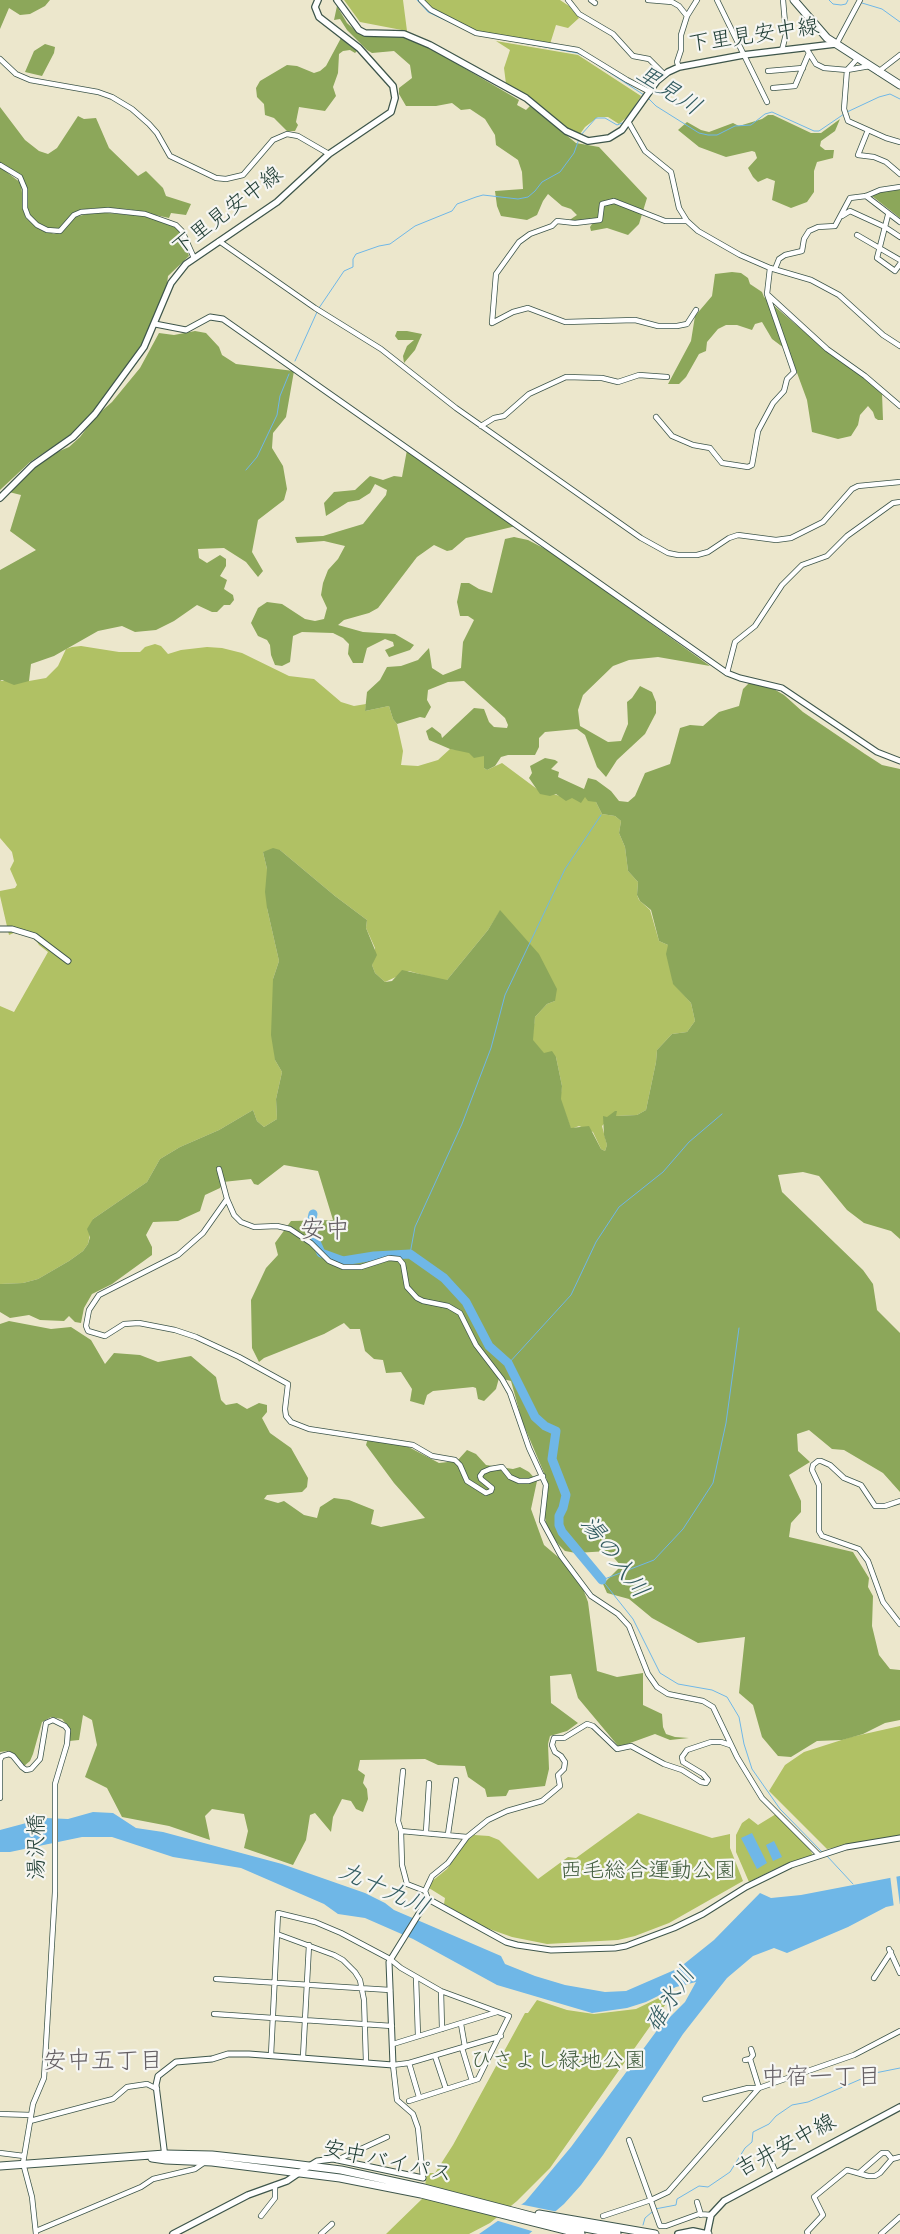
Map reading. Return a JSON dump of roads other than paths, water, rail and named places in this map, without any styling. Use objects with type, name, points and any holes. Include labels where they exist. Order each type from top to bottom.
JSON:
[{"type":"highway","points":[[794,0],[813,24],[835,44],[900,85]]},
{"type":"highway","name":"安中バイパス","points":[[0,2166],[24,2159],[212,2155],[310,2166],[422,2191],[430,2197],[557,2227]]},
{"type":"highway","name":"安中バイパス","points":[[165,2157],[301,2172],[469,2199],[557,2227]]},
{"type":"highway","points":[[557,2227],[581,2234]]},
{"type":"highway","points":[[557,2227],[617,2234]]},
{"type":"highway","points":[[557,2227],[655,2234]]},
{"type":"main road","name":"下里見安中線","points":[[0,498],[33,465],[73,437],[95,414],[144,347],[171,283],[178,272],[194,258],[277,202],[329,154],[387,116],[394,107],[395,91],[386,76],[359,48],[319,17],[315,8],[318,0]]},
{"type":"main road","name":"下里見安中線","points":[[337,0],[359,30],[365,33],[404,34],[430,45],[526,98],[566,131],[581,139],[595,141],[609,138],[628,123],[664,74],[679,66],[782,50],[807,51],[835,44]]},
{"type":"main road","name":"吉井安中線","points":[[711,2215],[713,2210],[724,2201],[900,2107]]},
{"type":"main road","points":[[172,2234],[248,2195],[275,2185],[310,2166]]},
{"type":"main road","points":[[678,2234],[693,2231],[707,2234],[711,2215]]},
{"type":"street","points":[[421,0],[431,10],[476,33],[578,50],[649,92]]},
{"type":"street","points":[[568,0],[579,14],[613,34],[633,56],[650,59],[664,74]]},
{"type":"street","points":[[648,0],[676,4],[687,16]]},
{"type":"street","points":[[679,66],[677,62],[681,50],[681,35],[687,16],[697,0]]},
{"type":"street","points":[[717,0],[767,102]]},
{"type":"street","points":[[782,50],[786,34],[783,0]]},
{"type":"street","points":[[835,44],[860,0]]},
{"type":"street","points":[[773,88],[795,86],[803,68],[807,51]]},
{"type":"street","points":[[807,51],[816,64],[824,68],[847,70],[870,66]]},
{"type":"street","points":[[878,72],[900,54]]},
{"type":"street","points":[[858,58],[847,70],[844,109],[846,118],[850,123],[900,142]]},
{"type":"street","points":[[0,59],[16,74],[30,80],[98,92],[112,97],[139,114],[149,124],[157,133],[170,156],[216,178],[226,180],[243,175],[272,140],[287,134],[298,136],[329,154]]},
{"type":"street","points":[[768,71],[803,68]]},
{"type":"street","points":[[628,123],[645,151],[671,172],[676,202],[686,221],[698,231],[720,246],[773,268],[812,280],[839,295],[883,335],[900,346]]},
{"type":"street","points":[[868,130],[858,155],[874,157],[886,162],[900,174]]},
{"type":"street","points":[[0,165],[20,177],[25,189],[25,208],[28,216],[37,225],[47,230],[60,230],[74,215],[81,212],[108,210],[145,214],[176,224],[182,232],[194,258]]},
{"type":"street","points":[[656,417],[672,436],[694,445],[710,448],[722,463],[748,467],[752,465],[758,431],[773,402],[784,391],[787,379],[794,372],[767,294],[773,268],[785,255],[802,251],[804,239],[809,231],[818,227],[833,227],[841,217],[850,198],[900,187]]},
{"type":"street","points":[[866,196],[888,215],[900,222]]},
{"type":"street","points":[[686,221],[665,221],[614,201],[602,204],[600,220],[575,223],[557,222],[552,226],[530,234],[519,242],[496,274],[492,323],[513,312],[528,308],[565,322],[635,320],[658,326],[678,326],[686,324],[696,310]]},
{"type":"street","points":[[841,217],[850,211],[885,227],[900,237]]},
{"type":"street","points":[[857,234],[880,247],[900,262],[895,271],[877,258],[880,247],[888,215]]},
{"type":"street","points":[[219,241],[315,308],[381,349],[456,408],[658,549],[678,556],[697,555],[708,552],[729,538],[738,535],[776,540],[791,538],[823,522],[852,489],[858,486],[900,482]]},
{"type":"street","points":[[767,294],[827,349],[865,376],[900,406]]},
{"type":"street","points":[[155,324],[186,330],[210,318],[216,318],[235,327],[726,673],[782,688],[877,752],[900,761]]},
{"type":"street","points":[[481,426],[494,418],[504,416],[529,394],[566,377],[602,378],[618,382],[640,374],[667,377]]},
{"type":"street","points":[[726,673],[735,642],[755,626],[782,585],[802,565],[827,556],[843,539],[893,503],[900,502]]},
{"type":"street","points":[[0,929],[12,929],[35,936],[68,961]]},
{"type":"street","points":[[219,1169],[227,1199],[234,1215],[241,1222],[254,1227],[277,1226],[290,1229],[303,1236],[335,1265],[350,1268],[371,1265],[389,1258],[402,1261],[407,1287],[417,1298],[429,1303],[448,1306],[460,1313],[476,1345],[505,1384],[534,1461],[543,1476],[547,1489],[542,1522],[576,1578],[591,1596],[618,1614],[629,1626],[654,1684],[668,1694],[708,1704],[719,1717],[730,1745],[762,1798],[823,1854]]},
{"type":"street","points":[[227,1199],[211,1224],[189,1246],[151,1270],[99,1295],[89,1310],[86,1326],[88,1331],[105,1336],[124,1324],[139,1323],[175,1330],[196,1337],[247,1361],[288,1384],[285,1409],[286,1416],[291,1422],[309,1429],[413,1445],[437,1458],[455,1460],[460,1465],[467,1481],[486,1493],[490,1492],[492,1488],[480,1476],[490,1468],[502,1468],[513,1479],[519,1481],[543,1476]]},
{"type":"street","points":[[900,1501],[885,1506],[875,1506],[861,1485],[844,1478],[830,1465],[821,1461],[818,1460],[812,1465],[812,1470],[819,1485],[819,1531],[822,1536],[859,1549],[868,1560],[883,1602],[900,1624]]},
{"type":"street","name":"湯沢橋","points":[[0,1798],[0,1760],[2,1756],[9,1754],[13,1756],[26,1770],[35,1767],[40,1758],[46,1723],[53,1720],[62,1723],[68,1730],[67,1744],[55,1784],[55,1891],[44,2082],[33,2104],[24,2159]]},
{"type":"street","points":[[310,2166],[323,2159],[337,2160],[423,2178],[418,2128],[414,2114],[397,2100],[395,2094],[390,1990],[392,1956],[427,1900],[425,1891],[432,1876],[448,1863],[466,1837],[488,1820],[507,1811],[542,1802],[560,1786],[558,1775],[564,1769],[565,1762],[562,1756],[555,1752],[552,1745],[554,1738],[564,1738],[587,1724],[593,1726],[617,1749],[631,1746],[664,1764],[682,1770],[701,1782],[706,1783],[708,1780],[683,1762],[682,1758],[687,1750],[711,1742],[721,1742],[730,1745]]},
{"type":"street","points":[[403,1770],[398,1814],[401,1831],[402,1865],[406,1882],[425,1891]]},
{"type":"street","points":[[448,1834],[456,1780]]},
{"type":"street","points":[[426,1832],[428,1783]]},
{"type":"street","points":[[401,1831],[466,1837]]},
{"type":"street","points":[[427,1900],[506,1942],[551,1950],[626,1946],[674,1928],[781,1869],[854,1845],[900,1838]]},
{"type":"street","points":[[271,2056],[278,1912],[330,1928],[392,1956],[416,1976],[441,1991],[509,2016],[478,2079],[409,2101]]},
{"type":"street","points":[[277,1934],[334,1955],[349,1965],[360,1980],[365,2024],[366,2062]]},
{"type":"street","points":[[303,2057],[309,1945]]},
{"type":"street","points":[[874,1978],[890,1950],[900,1973]]},
{"type":"street","points":[[416,1976],[418,2036]]},
{"type":"street","points":[[216,1979],[390,1990]]},
{"type":"street","points":[[441,1991],[442,2029]]},
{"type":"street","points":[[393,2044],[497,2012]]},
{"type":"street","points":[[214,2014],[392,2026]]},
{"type":"street","points":[[461,2024],[472,2081]]},
{"type":"street","points":[[705,2099],[748,2088],[758,2088],[854,2055],[900,2031]]},
{"type":"street","points":[[165,2157],[157,2089],[158,2076],[176,2062],[212,2059],[228,2054],[303,2057],[394,2065],[436,2056],[500,2036]]},
{"type":"street","points":[[751,2049],[753,2056],[748,2059],[758,2088]]},
{"type":"street","points":[[436,2056],[446,2089]]},
{"type":"street","points":[[409,2063],[420,2097]]},
{"type":"street","points":[[0,2114],[30,2118],[113,2099],[127,2087],[146,2084],[157,2089]]},
{"type":"street","points":[[603,2216],[651,2200],[668,2192],[758,2088]]},
{"type":"street","points":[[337,2160],[387,2137]]},
{"type":"street","points":[[629,2140],[658,2223],[662,2226],[701,2214],[711,2215]]},
{"type":"street","points":[[0,2153],[24,2159],[32,2197],[36,2233],[141,2187],[153,2179],[195,2168],[206,2162]]},
{"type":"street","points":[[859,2173],[882,2153],[887,2153],[892,2159]]},
{"type":"street","points":[[808,2234],[807,2232],[824,2215],[814,2197],[847,2170],[875,2176],[892,2159],[900,2156]]},
{"type":"street","points":[[769,2157],[776,2173]]},
{"type":"street","points":[[260,2216],[276,2198],[275,2185]]},
{"type":"street","points":[[696,2202],[701,2214]]},
{"type":"street","points":[[881,2234],[900,2217]]},
{"type":"street","points":[[321,2234],[332,2224]]},
{"type":"water","points":[[93,1812],[113,1813],[136,1828],[163,1832],[282,1864],[365,1893],[394,1910],[501,1956],[505,1964],[565,1985],[605,1992],[626,1991],[679,1968],[714,1940],[760,1893],[771,1898],[801,1895],[900,1876],[900,1904],[886,1907],[848,1927],[787,1953],[774,1948],[753,1956],[727,1978],[683,2034],[603,2155],[564,2204],[529,2234],[479,2234],[525,2202],[571,2147],[658,2029],[685,2002],[696,1982],[676,1987],[646,2002],[627,2008],[592,2013],[497,1985],[413,1939],[365,1918],[338,1914],[324,1904],[241,1868],[173,1857],[112,1837],[82,1837],[10,1852],[0,1852],[0,1830],[45,1818],[68,1819]]},
{"type":"water","points":[[752,1833],[767,1863],[757,1869],[741,1838]]},
{"type":"water","points":[[774,1841],[782,1857],[773,1861],[766,1845]]},
{"type":"waterway","name":"里見川","points":[[417,0],[428,12],[464,29]]},
{"type":"waterway","points":[[829,0],[833,4],[841,5],[846,4],[848,0]]},
{"type":"waterway","points":[[862,3],[882,9],[900,22]]},
{"type":"waterway","name":"里見川","points":[[475,34],[577,53],[588,58]]},
{"type":"waterway","name":"里見川","points":[[595,63],[644,95]]},
{"type":"waterway","name":"里見川","points":[[847,112],[890,94],[900,99]]},
{"type":"waterway","name":"里見川","points":[[647,97],[656,106],[699,133],[708,135],[717,135],[735,126],[751,125],[765,114],[772,112],[814,131],[819,131],[844,114]]},
{"type":"waterway","points":[[581,135],[596,118],[605,118],[617,125],[622,123]]},
{"type":"waterway","points":[[319,308],[344,271],[353,267],[353,259],[356,254],[390,244],[415,226],[452,211],[457,204],[476,197],[483,195],[518,199],[528,197],[542,182],[560,172],[574,153],[579,139]]},
{"type":"waterway","points":[[295,361],[317,312]]},
{"type":"waterway","points":[[246,470],[257,457],[277,415],[280,396],[289,374]]},
{"type":"waterway","points":[[410,1254],[415,1227],[462,1124],[491,1048],[505,995],[565,869],[601,815]]},
{"type":"waterway","points":[[508,1364],[571,1295],[596,1242],[619,1207],[663,1172],[689,1142],[722,1114]]},
{"type":"waterway","name":"湯の入川","points":[[313,1214],[310,1228],[321,1253],[343,1261],[374,1256],[410,1254],[444,1278],[466,1302],[489,1346],[508,1363],[535,1417],[545,1426],[556,1431],[552,1459],[566,1495],[559,1516],[559,1525],[562,1532],[602,1580]]},
{"type":"waterway","name":"湯の入川","points":[[739,1328],[726,1423],[713,1483],[683,1529],[654,1560],[602,1580],[633,1619],[660,1673],[678,1684],[712,1690],[727,1697],[739,1717],[744,1744],[752,1769],[780,1809],[822,1852]]},
{"type":"waterway","name":"湯の入川","points":[[827,1856],[853,1884]]},
{"type":"waterway","points":[[655,2209],[676,2205],[677,2199],[699,2186],[708,2187],[730,2172],[745,2148],[752,2142],[753,2132],[769,2124],[776,2116],[792,2105],[808,2102],[875,2073],[900,2068]]},
{"type":"waterway","points":[[643,2225],[645,2218],[652,2212]]},
{"type":"district","name":"安中","points":[[325,1233]]},
{"type":"district","name":"安中五丁目","points":[[103,2064]]},
{"type":"district","name":"中宿一丁目","points":[[821,2080]]},
{"type":"park label","name":"西毛総合運動公園","points":[[648,1873]]},
{"type":"park label","name":"ひさよし緑地公園","points":[[558,2063]]},
{"type":"water label","name":"九十九川","points":[[383,1892]]},
{"type":"water label","name":"碓氷川","points":[[673,2001]]}]
